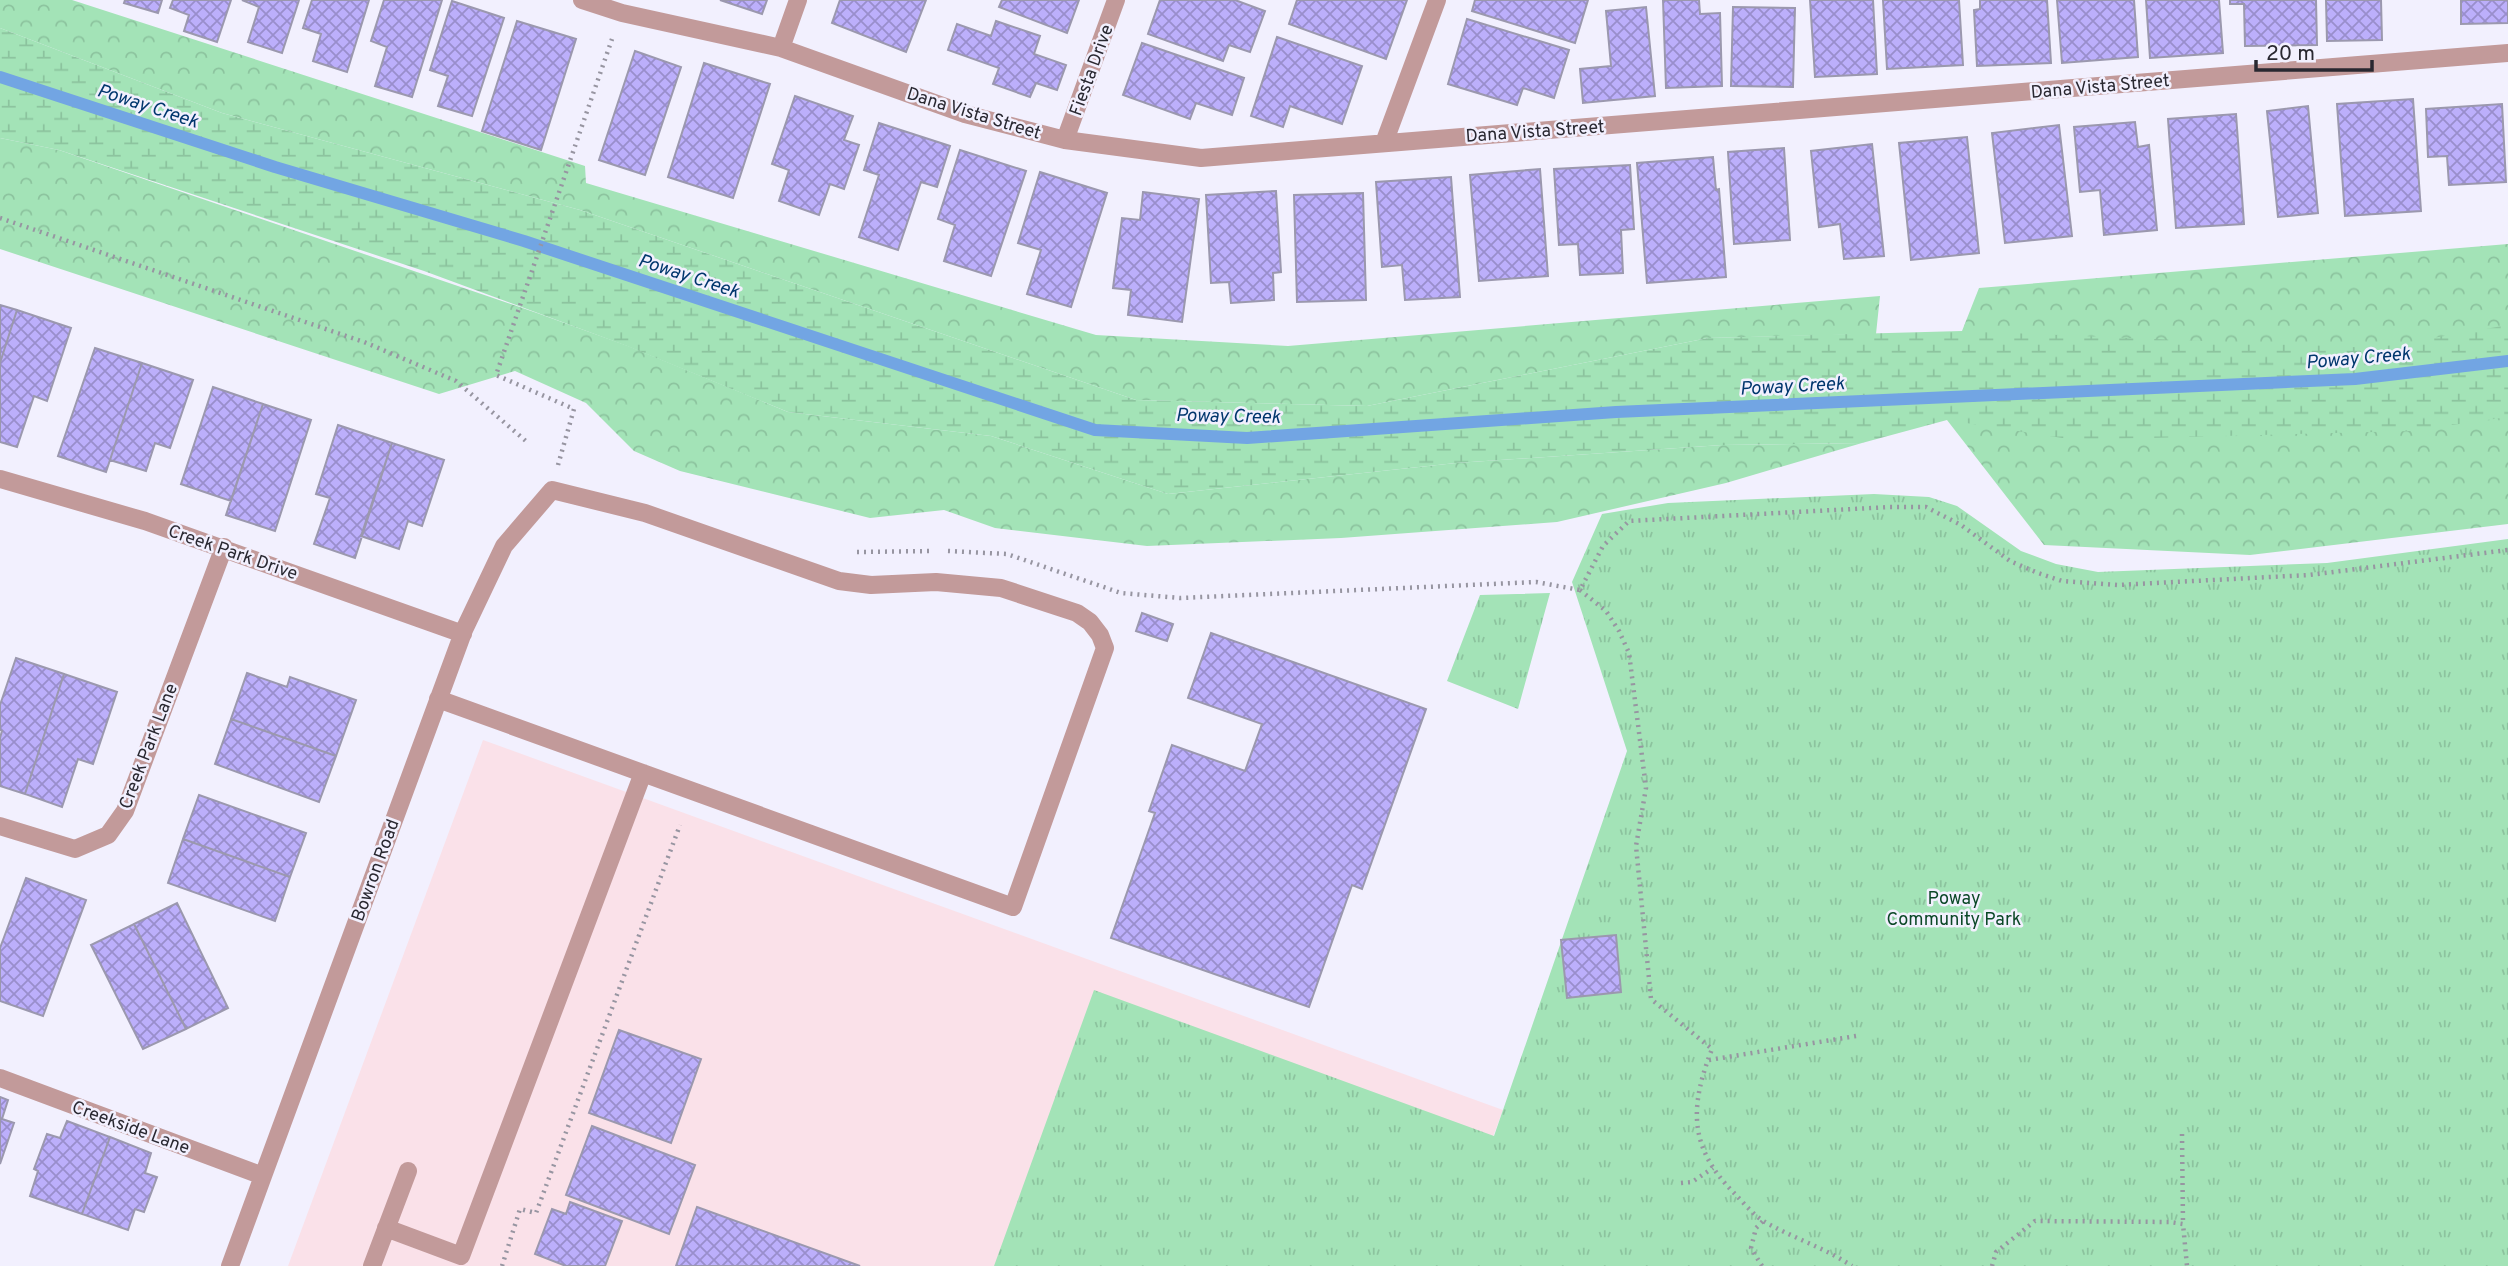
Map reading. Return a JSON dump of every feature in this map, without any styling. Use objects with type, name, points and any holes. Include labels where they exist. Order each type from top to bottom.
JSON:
[{"type":"street","name":"Dana Vista Street","points":[[582,0],[622,13],[781,48],[965,114],[1065,140],[1201,158],[2508,53]]},
{"type":"street","points":[[781,48],[798,0]]},
{"type":"street","name":"Fiesta Drive","points":[[1065,140],[1116,0]]},
{"type":"street","points":[[1384,143],[1437,0]]},
{"type":"street","name":"Creek Park Drive","points":[[0,478],[224,547],[463,634]]},
{"type":"street","points":[[438,699],[1013,907],[1105,648],[1100,635],[1090,622],[1077,613],[1001,589],[936,582],[871,585],[839,581],[645,513],[552,490]]},
{"type":"street","name":"Bowron Road","points":[[230,1266],[463,634],[504,547],[552,490]]},
{"type":"street","name":"Creek Park Lane","points":[[0,825],[75,849],[108,835],[125,811],[224,547]]},
{"type":"street","points":[[386,1228],[461,1256],[643,773]]},
{"type":"street","name":"Creekside Lane","points":[[0,1078],[262,1175]]},
{"type":"street","points":[[372,1266],[408,1171]]},
{"type":"path","points":[[552,490],[574,409],[496,375],[622,13]]},
{"type":"path","points":[[0,218],[364,342],[456,381],[527,442]]},
{"type":"path","points":[[1580,590],[1603,546],[1629,521],[1890,506],[1926,507],[1961,525],[2010,561],[2038,573],[2062,580],[2103,584],[2309,575],[2508,550]]},
{"type":"path","points":[[848,552],[923,550],[1007,554],[1121,593],[1180,598],[1536,582],[1580,590],[1606,611],[1629,653],[1646,788],[1636,846],[1651,999],[1712,1049],[1699,1086],[1696,1114],[1705,1155],[1719,1178],[1763,1221],[1852,1266]]},
{"type":"path","points":[[502,1266],[520,1209],[536,1213],[680,825]]},
{"type":"path","points":[[1708,1060],[1856,1036]]},
{"type":"path","points":[[2182,1133],[2183,1224],[2187,1266]]},
{"type":"path","points":[[1681,1183],[1692,1182],[1713,1168]]},
{"type":"path","points":[[1762,1266],[1751,1248],[1756,1228],[1763,1221]]},
{"type":"path","points":[[1992,1266],[1996,1252],[2035,1221],[2183,1224]]},
{"type":"shaded area","points":[[483,740],[1503,1110],[1445,1266],[288,1266]]},
{"type":"green space","points":[[0,0],[72,0],[585,166],[586,183],[1096,335],[1288,346],[1880,296],[1876,334],[1708,338],[1367,406],[1136,400],[580,210],[222,113],[0,28]]},
{"type":"green space","points":[[0,28],[222,113],[580,210],[1136,400],[1367,406],[1708,338],[1962,331],[2375,348],[2508,325],[2508,417],[2410,431],[2075,440],[1947,420],[1862,443],[1722,445],[1456,463],[1168,494],[991,436],[788,412],[627,346],[424,271],[59,150],[0,138]]},
{"type":"green space","points":[[0,138],[59,150],[537,313],[628,346],[788,412],[991,436],[1168,494],[1456,463],[1722,445],[1862,443],[1726,483],[1557,522],[1341,538],[1147,546],[995,528],[944,510],[870,518],[680,471],[634,451],[586,403],[515,371],[439,394],[0,249]]},
{"type":"green space","points":[[2508,244],[2508,524],[2250,555],[2044,545],[1947,420],[1962,331],[1979,288]]},
{"type":"green space","name":"Poway Community Park","points":[[1874,494],[1929,497],[1957,506],[2021,551],[2056,564],[2098,572],[2327,563],[2508,539],[2508,1266],[994,1266],[1094,990],[1494,1136],[1627,751],[1572,582],[1602,514],[1668,503]]},
{"type":"green space","points":[[1550,593],[1518,709],[1447,681],[1480,595]]},
{"type":"building","points":[[125,0],[162,0],[158,13],[124,3]]},
{"type":"building","points":[[173,0],[231,0],[217,42],[184,31],[189,15],[170,8]]},
{"type":"building","points":[[242,0],[299,0],[282,53],[248,42],[259,7]]},
{"type":"building","points":[[312,0],[369,0],[347,72],[313,61],[321,34],[303,28]]},
{"type":"building","points":[[384,0],[442,0],[412,97],[375,86],[387,47],[371,41]]},
{"type":"building","points":[[720,0],[767,0],[762,14]]},
{"type":"building","points":[[840,0],[926,0],[906,52],[832,23]]},
{"type":"building","points":[[1002,0],[1079,0],[1067,33],[999,7]]},
{"type":"building","points":[[1160,0],[1235,0],[1265,11],[1250,52],[1229,45],[1223,61],[1148,34]]},
{"type":"building","points":[[1297,0],[1407,0],[1386,59],[1289,24]]},
{"type":"building","points":[[1475,0],[1588,0],[1575,43],[1472,11]]},
{"type":"building","points":[[1663,0],[1699,0],[1700,14],[1720,13],[1722,86],[1666,88]]},
{"type":"building","points":[[1810,0],[1873,0],[1877,74],[1815,77]]},
{"type":"building","points":[[1883,0],[1959,0],[1963,65],[1887,69]]},
{"type":"building","points":[[1980,0],[2047,0],[2051,63],[1977,66],[1974,10],[1980,9]]},
{"type":"building","points":[[2057,0],[2134,0],[2138,57],[2062,63]]},
{"type":"building","points":[[2146,0],[2219,0],[2223,53],[2150,58]]},
{"type":"building","points":[[2230,0],[2316,0],[2317,45],[2245,46],[2244,4],[2230,4]]},
{"type":"building","points":[[2326,0],[2381,0],[2382,40],[2327,41]]},
{"type":"building","points":[[2461,0],[2508,0],[2508,23],[2461,24]]},
{"type":"building","points":[[452,1],[504,18],[472,116],[438,106],[448,76],[430,70]]},
{"type":"building","points":[[1646,7],[1655,96],[1583,103],[1580,69],[1611,66],[1606,11]]},
{"type":"building","points":[[1733,7],[1795,8],[1793,87],[1731,86]]},
{"type":"building","points":[[1467,19],[1569,50],[1554,98],[1523,88],[1517,105],[1448,84]]},
{"type":"building","points":[[517,21],[576,39],[541,150],[482,131]]},
{"type":"building","points":[[996,21],[1040,36],[1034,54],[1066,65],[1057,90],[1036,83],[1030,97],[993,84],[999,68],[948,50],[957,24],[991,36]]},
{"type":"building","points":[[1277,37],[1362,66],[1342,124],[1290,106],[1283,127],[1251,116]]},
{"type":"building","points":[[1142,43],[1244,78],[1232,115],[1196,103],[1190,119],[1123,95]]},
{"type":"building","points":[[635,51],[681,67],[645,175],[599,160]]},
{"type":"building","points":[[704,63],[770,84],[733,198],[668,177]]},
{"type":"building","points":[[795,96],[853,116],[844,140],[859,145],[844,189],[830,184],[819,215],[779,201],[789,170],[772,164]]},
{"type":"building","points":[[2413,99],[2421,211],[2345,216],[2337,104]]},
{"type":"building","points":[[2502,104],[2506,182],[2449,185],[2447,156],[2428,157],[2426,109]]},
{"type":"building","points":[[2308,106],[2318,213],[2278,217],[2267,111]]},
{"type":"building","points":[[2236,114],[2244,224],[2176,228],[2168,119]]},
{"type":"building","points":[[2135,122],[2138,147],[2149,145],[2157,230],[2104,235],[2100,190],[2080,192],[2074,127]]},
{"type":"building","points":[[879,123],[950,146],[937,187],[921,182],[898,250],[859,237],[879,175],[864,170]]},
{"type":"building","points":[[2059,125],[2072,236],[2005,243],[1992,133]]},
{"type":"building","points":[[1967,137],[1979,253],[1911,260],[1899,143]]},
{"type":"building","points":[[1872,144],[1884,256],[1844,259],[1840,224],[1819,227],[1811,151]]},
{"type":"building","points":[[1784,148],[1790,240],[1734,244],[1728,152]]},
{"type":"building","points":[[960,150],[1026,171],[991,276],[944,261],[955,225],[938,219]]},
{"type":"building","points":[[1713,157],[1716,190],[1719,189],[1726,277],[1647,283],[1637,163]]},
{"type":"building","points":[[1630,165],[1634,229],[1621,230],[1623,273],[1580,275],[1578,244],[1559,245],[1554,169]]},
{"type":"building","points":[[1540,169],[1548,276],[1479,281],[1470,175]]},
{"type":"building","points":[[1040,172],[1107,193],[1071,307],[1027,294],[1041,250],[1018,243]]},
{"type":"building","points":[[1451,177],[1460,297],[1405,300],[1402,265],[1382,267],[1376,182]]},
{"type":"building","points":[[1276,191],[1281,272],[1273,273],[1274,300],[1231,303],[1229,282],[1211,283],[1206,195]]},
{"type":"building","points":[[1143,192],[1199,199],[1182,322],[1128,315],[1131,290],[1113,288],[1122,218],[1140,220]]},
{"type":"building","points":[[1363,193],[1366,300],[1297,302],[1294,195]]},
{"type":"building","points":[[0,305],[17,310],[0,363]]},
{"type":"building","points":[[17,310],[71,328],[47,401],[34,396],[17,447],[0,442],[0,363]]},
{"type":"building","points":[[95,348],[142,363],[106,472],[58,456]]},
{"type":"building","points":[[142,363],[193,380],[170,448],[155,443],[146,471],[110,460]]},
{"type":"building","points":[[213,387],[263,404],[231,501],[181,484]]},
{"type":"building","points":[[263,404],[311,420],[275,531],[226,515]]},
{"type":"building","points":[[338,425],[392,443],[355,558],[314,544],[330,498],[316,494]]},
{"type":"building","points":[[392,443],[444,460],[422,526],[408,521],[399,549],[361,536]]},
{"type":"building","points":[[1142,613],[1173,624],[1167,641],[1136,631]]},
{"type":"building","points":[[1211,633],[1426,709],[1362,889],[1352,885],[1309,1007],[1111,938],[1155,813],[1149,811],[1172,745],[1245,771],[1262,724],[1188,698]]},
{"type":"building","points":[[16,658],[64,674],[25,794],[0,786],[0,705]]},
{"type":"building","points":[[247,673],[287,687],[290,677],[356,700],[336,756],[231,719]]},
{"type":"building","points":[[64,674],[117,692],[93,764],[78,759],[62,807],[25,794]]},
{"type":"building","points":[[231,719],[336,756],[319,802],[215,764]]},
{"type":"building","points":[[199,795],[306,833],[290,877],[183,839]]},
{"type":"building","points":[[183,839],[290,877],[275,921],[168,883]]},
{"type":"building","points":[[26,878],[86,900],[43,1016],[0,1001],[0,948]]},
{"type":"building","points":[[177,903],[228,1008],[186,1029],[134,924]]},
{"type":"building","points":[[134,924],[186,1029],[143,1049],[91,945]]},
{"type":"building","points":[[1616,935],[1621,992],[1567,998],[1561,940]]},
{"type":"building","points":[[619,1030],[701,1059],[671,1143],[589,1113]]},
{"type":"building","points":[[0,1097],[8,1100],[2,1119],[14,1123],[0,1164]]},
{"type":"building","points":[[67,1121],[110,1137],[82,1214],[30,1196],[38,1171],[34,1169],[47,1134],[60,1138]]},
{"type":"building","points":[[592,1126],[695,1165],[669,1234],[566,1195]]},
{"type":"building","points":[[110,1137],[151,1153],[145,1173],[157,1177],[144,1212],[135,1209],[128,1230],[82,1214]]},
{"type":"building","points":[[570,1202],[622,1221],[605,1266],[566,1266],[535,1254],[552,1209],[566,1214]]},
{"type":"building","points":[[697,1207],[860,1266],[676,1266]]},
{"type":"waterway","name":"Poway Creek","points":[[0,77],[275,167],[524,241],[1095,430],[1247,438],[1616,412],[2355,379],[2508,361]]}]
